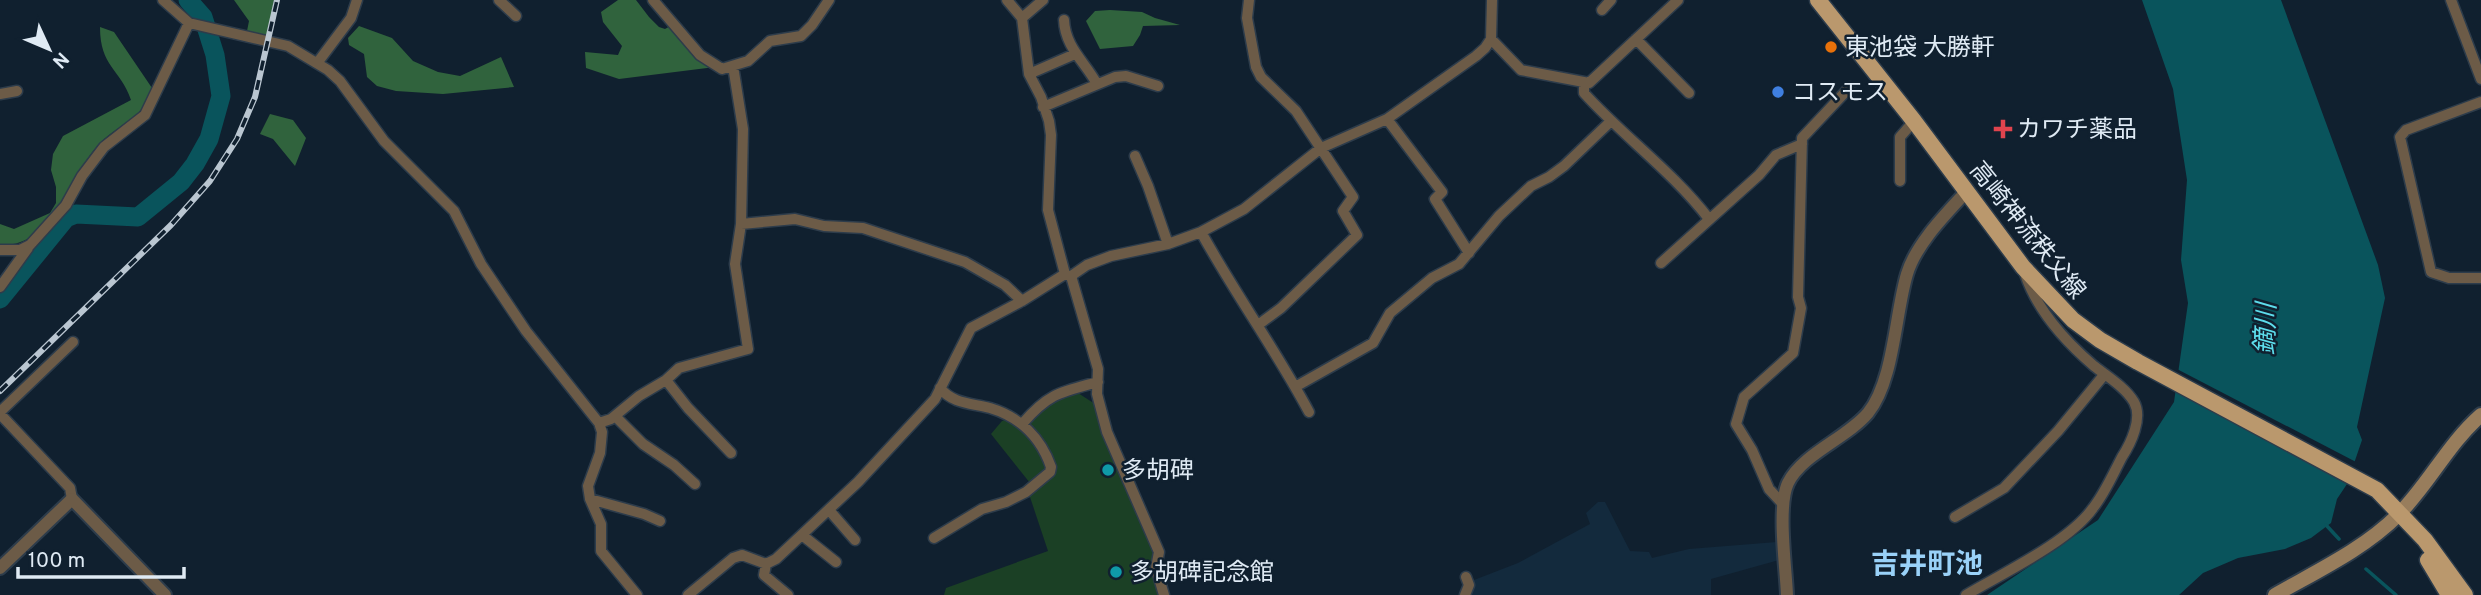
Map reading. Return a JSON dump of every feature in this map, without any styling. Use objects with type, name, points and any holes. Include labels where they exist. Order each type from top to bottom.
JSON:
[{"type":"main road","name":"高崎神流秩父線","points":[[1818,0],[1914,121],[2023,267],[2073,320],[2100,340],[2138,362],[2377,490],[2425,540],[2465,595]]},
{"type":"main road","points":[[2275,595],[2358,547],[2385,528],[2419,492],[2451,447],[2481,415]]},
{"type":"main road","name":"高崎神流秩父線","points":[[2400,513],[2449,595]]},
{"type":"street","points":[[163,0],[191,23],[288,46],[318,62],[340,81],[384,141],[454,211],[481,264],[526,331],[599,423],[602,432],[600,453],[588,486],[590,499],[601,524],[601,551],[637,595]]},
{"type":"street","points":[[318,62],[351,18],[357,0]]},
{"type":"street","points":[[499,0],[516,16]]},
{"type":"street","points":[[653,0],[700,55],[722,69],[748,61],[770,41],[801,36],[829,0]]},
{"type":"street","points":[[1007,0],[1022,18],[1029,75],[1041,97],[1049,121],[1051,135],[1048,209],[1098,369],[1097,394],[1107,432],[1159,552],[1156,568],[1164,595]]},
{"type":"street","points":[[1022,18],[1044,0]]},
{"type":"street","points":[[1249,0],[1247,18],[1256,67],[1261,77],[1296,111],[1353,197],[1343,211],[1357,235],[1281,308],[1258,325]]},
{"type":"street","points":[[694,593],[733,558],[742,555],[766,564],[776,559],[829,510],[934,399],[971,328],[1087,265],[1111,256],[1168,244],[1201,233],[1244,209],[1321,148],[1387,119],[1476,57],[1491,39],[1492,0]]},
{"type":"street","points":[[1602,10],[1611,0]]},
{"type":"street","points":[[1491,39],[1521,70],[1589,83],[1678,0]]},
{"type":"street","points":[[2451,0],[2481,79]]},
{"type":"street","points":[[1064,20],[1064,34],[1097,84]]},
{"type":"street","points":[[0,287],[30,245],[65,205],[104,147],[145,115],[191,23]]},
{"type":"street","points":[[1636,39],[1689,93]]},
{"type":"street","points":[[1029,75],[1075,54]]},
{"type":"street","points":[[599,423],[615,416],[680,368],[748,349],[735,264],[741,224],[743,129],[733,66]]},
{"type":"street","points":[[1043,107],[1115,76],[1126,76],[1158,86]]},
{"type":"street","points":[[1584,83],[1584,93],[1610,122],[1632,138],[1691,195],[1709,219]]},
{"type":"street","points":[[1782,503],[1769,489],[1752,450],[1736,424],[1744,397],[1793,352],[1797,341],[1801,308],[1798,297],[1802,138],[1850,87]]},
{"type":"street","points":[[0,94],[17,91]]},
{"type":"street","points":[[2481,102],[2406,130],[2400,136],[2431,272],[2449,278],[2481,278]]},
{"type":"street","points":[[1387,119],[1442,192],[1435,199],[1469,253]]},
{"type":"street","points":[[1900,181],[1900,137],[1914,121]]},
{"type":"street","points":[[1295,387],[1367,348],[1379,336],[1390,313],[1432,278],[1459,264],[1499,216],[1531,186],[1564,166],[1610,122]]},
{"type":"street","points":[[1661,262],[1759,175],[1776,155],[1802,144]]},
{"type":"street","points":[[1135,156],[1168,244]]},
{"type":"street","points":[[1787,595],[1782,503],[1788,482],[1804,464],[1868,412],[1883,387],[1907,271],[1929,233],[1966,192]]},
{"type":"street","points":[[741,224],[783,219],[824,226],[863,228],[965,262],[1004,285],[1021,301]]},
{"type":"street","points":[[1201,233],[1309,412]]},
{"type":"street","points":[[0,250],[20,250],[30,245]]},
{"type":"street","points":[[1966,595],[2052,544],[2080,523],[2093,508],[2127,450],[2135,430],[2137,414],[2133,400],[2086,359],[2044,312],[2031,291],[2023,267]]},
{"type":"street","points":[[73,342],[0,413],[70,488],[72,499],[165,595]]},
{"type":"street","points":[[1955,517],[2004,488],[2104,375]]},
{"type":"street","points":[[666,380],[688,408],[731,453]]},
{"type":"street","points":[[1023,423],[1048,398],[1059,392],[1098,382]]},
{"type":"street","points":[[934,538],[982,509],[1006,502],[1026,492],[1050,472],[1051,467],[1044,452],[1023,423],[991,409],[958,402],[940,388]]},
{"type":"street","points":[[615,416],[643,444],[674,465],[695,484]]},
{"type":"street","points":[[0,568],[72,499]]},
{"type":"street","points":[[590,499],[660,521]]},
{"type":"street","points":[[829,510],[855,540]]},
{"type":"street","points":[[802,535],[836,562]]},
{"type":"street","points":[[766,564],[764,575],[788,595]]},
{"type":"street","points":[[1465,595],[1469,585],[1466,578]]},
{"type":"shaded area","points":[[234,0],[274,0],[269,38],[247,31],[249,21]]},
{"type":"shaded area","points":[[618,0],[636,0],[659,27],[665,29],[679,21],[692,42],[715,67],[619,79],[586,68],[585,52],[618,55],[622,46],[603,22],[601,12]]},
{"type":"shaded area","points":[[1095,11],[1142,12],[1180,25],[1143,26],[1133,46],[1100,49],[1086,21]]},
{"type":"shaded area","points":[[359,26],[392,38],[413,61],[438,72],[460,76],[501,57],[514,87],[443,94],[396,91],[377,86],[367,77],[364,54],[349,45],[348,38]]},
{"type":"shaded area","points":[[100,27],[114,32],[152,88],[147,100],[139,112],[94,150],[45,225],[33,236],[18,243],[0,245],[0,224],[14,229],[50,213],[56,203],[56,187],[51,170],[53,154],[63,136],[131,100],[103,51]]},
{"type":"shaded area","points":[[270,114],[293,120],[306,138],[295,166],[273,139],[260,134]]},
{"type":"shaded area","points":[[1078,393],[1095,404],[1155,552],[1152,569],[1158,595],[944,595],[946,588],[1048,551],[1029,494],[1034,488],[991,434],[1002,421],[1008,419],[1029,426],[1041,407]]},
{"type":"shaded area","points":[[1598,502],[1605,502],[1630,551],[1649,552],[1652,558],[1689,549],[1777,542],[1779,560],[1711,579],[1711,595],[1468,595],[1474,580],[1518,563],[1590,524],[1586,513]]},
{"type":"water","name":"鏑川","points":[[2142,0],[2281,0],[2378,265],[2385,298],[2357,427],[2362,440],[2347,484],[2337,499],[2331,523],[2311,538],[2285,549],[2238,558],[2203,573],[2179,595],[1987,595],[2098,520],[2174,402],[2188,303],[2181,260],[2187,180],[2173,89]]},
{"type":"pier","points":[[2175,368],[2358,463],[2351,483],[2172,388]]},
{"type":"waterway","points":[[0,299],[66,218],[76,214],[138,217],[181,182],[195,164],[209,139],[221,96],[215,55],[203,17],[188,0]]},
{"type":"waterway","points":[[2326,525],[2339,539]]},
{"type":"waterway","points":[[2366,569],[2396,595]]},
{"type":"railway","points":[[0,391],[171,225],[210,181],[237,139],[255,97],[277,0]]},
{"type":"place","name":"東池袋 大勝軒","points":[[1831,47]]},
{"type":"place","name":"コスモス","points":[[1778,92]]},
{"type":"place","name":"カワチ薬品","points":[[2003,129]]},
{"type":"place","name":"多胡碑","points":[[1108,470]]},
{"type":"place","name":"多胡碑記念館","points":[[1116,572]]},
{"type":"district","name":"吉井町池","points":[[1927,563]]}]
